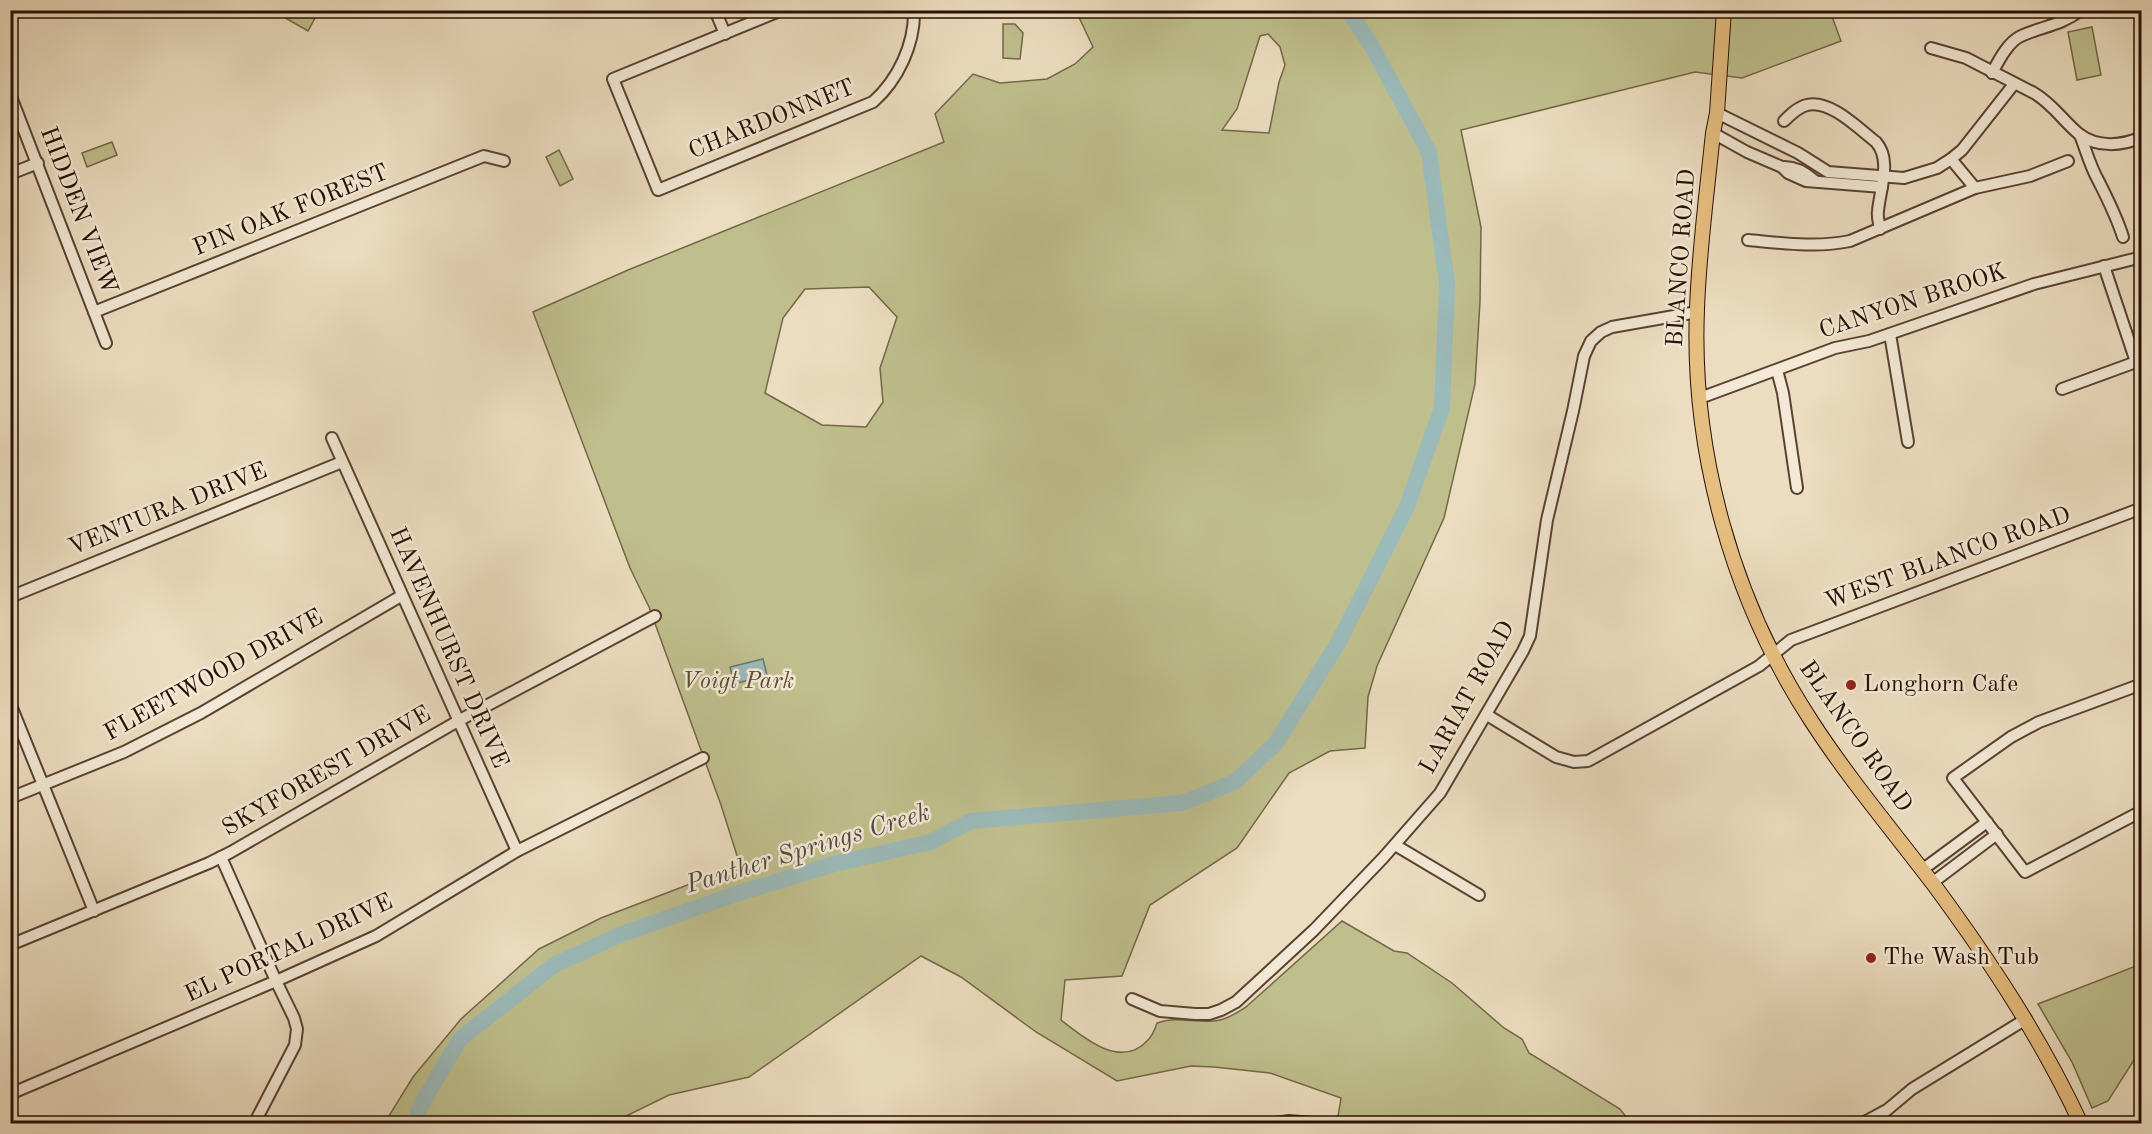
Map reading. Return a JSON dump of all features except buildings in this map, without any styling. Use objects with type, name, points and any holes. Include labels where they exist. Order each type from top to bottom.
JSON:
[{"type":"main road","name":"BLANCO ROAD","points":[[1724,10],[1717,113],[1713,134],[1697,312],[1700,398],[1714,489],[1722,521],[1752,609],[1773,656],[1795,695],[1849,775],[1975,942],[2026,1020],[2065,1089],[2081,1124]]},
{"type":"street","points":[[716,10],[725,34],[782,10]]},
{"type":"street","name":"CHARDONNET","points":[[725,34],[613,80],[658,190],[873,102],[891,82],[912,41],[915,25],[914,10]]},
{"type":"street","points":[[1992,72],[2012,43],[2020,36],[2061,23],[2082,10]]},
{"type":"street","points":[[2140,10],[2142,17]]},
{"type":"street","points":[[1931,48],[1966,58],[2044,99],[2080,135],[2100,143],[2117,145],[2142,137]]},
{"type":"street","points":[[1713,134],[1806,181],[1883,182],[1922,174],[1951,159],[1962,150],[2014,84]]},
{"type":"street","name":"HIDDEN VIEW","points":[[10,94],[106,343]]},
{"type":"street","points":[[1784,121],[1806,105],[1821,104],[1833,109],[1876,142],[1882,149],[1883,182],[1877,213],[1880,229]]},
{"type":"street","points":[[1717,113],[1798,153],[1828,172],[1883,182]]},
{"type":"street","points":[[2080,135],[2097,180],[2107,194],[2117,217],[2123,237]]},
{"type":"street","name":"PIN OAK FOREST","points":[[94,312],[484,156],[504,161]]},
{"type":"street","points":[[1951,159],[1975,188]]},
{"type":"street","points":[[1748,240],[1792,244],[1837,244],[1850,241],[1975,188],[2030,176],[2068,161]]},
{"type":"street","points":[[10,174],[38,163]]},
{"type":"street","name":"CANYON BROOK","points":[[1700,398],[1835,348],[1869,341],[2034,284],[2142,257]]},
{"type":"street","points":[[2062,389],[2136,362],[2104,266]]},
{"type":"street","name":"LARIAT ROAD","points":[[1132,999],[1160,1011],[1195,1014],[1209,1014],[1231,1005],[1314,930],[1395,845],[1450,779],[1530,636],[1547,520],[1574,411],[1584,356],[1591,341],[1601,332],[1612,327],[1697,312]]},
{"type":"street","points":[[1890,334],[1908,442]]},
{"type":"street","points":[[1777,370],[1783,393],[1797,488]]},
{"type":"street","name":"HAVENHURST DRIVE","points":[[332,438],[517,852]]},
{"type":"street","name":"VENTURA DRIVE","points":[[10,597],[342,462]]},
{"type":"street","name":"WEST BLANCO ROAD","points":[[1486,715],[1556,757],[1574,762],[1588,761],[1773,656],[1791,640],[2142,508]]},
{"type":"street","name":"FLEETWOOD DRIVE","points":[[10,798],[124,752],[201,713],[401,596]]},
{"type":"street","name":"SKYFOREST DRIVE","points":[[10,945],[221,857],[458,721],[655,616]]},
{"type":"street","points":[[2142,684],[2039,722],[2011,737],[1953,778],[2025,872],[2142,810]]},
{"type":"street","points":[[10,703],[94,911]]},
{"type":"street","name":"EL PORTAL DRIVE","points":[[10,1094],[376,936],[517,852],[703,758]]},
{"type":"street","points":[[1922,870],[1987,822]]},
{"type":"street","points":[[1932,883],[1997,834]]},
{"type":"street","points":[[1966,838],[1976,851]]},
{"type":"street","points":[[1395,845],[1479,895]]},
{"type":"street","points":[[221,857],[297,1029],[295,1045],[254,1124]]},
{"type":"street","points":[[1862,1124],[1887,1110],[1912,1089],[2026,1020]]},
{"type":"street","points":[[1269,1124],[1289,1121],[1324,1124]]},
{"type":"street","points":[[1383,1124],[1407,1124]]},
{"type":"green space","points":[[282,11],[302,11],[315,18],[308,31],[280,15]]},
{"type":"green space","name":"Voigt Park","points":[[1076,11],[1830,11],[1841,41],[1742,78],[1695,72],[1461,130],[1481,227],[1480,302],[1475,384],[1444,518],[1377,666],[1368,697],[1365,748],[1330,751],[1289,773],[1237,848],[1150,905],[1122,976],[1065,980],[1061,1020],[1080,1035],[1103,1048],[1115,1052],[1126,1052],[1148,1040],[1157,1023],[1173,1020],[1220,1020],[1240,1011],[1342,921],[1394,951],[1407,953],[1452,983],[1504,1028],[1522,1039],[1529,1053],[1620,1109],[1631,1123],[1337,1123],[1341,1098],[1270,1073],[1191,1066],[1117,1081],[1036,1032],[961,977],[921,956],[749,1077],[669,1095],[612,1123],[384,1124],[413,1077],[461,1019],[539,949],[601,918],[740,865],[721,805],[649,607],[630,568],[533,312],[628,270],[944,142],[935,114],[973,74],[1000,83],[1047,79],[1075,64],[1093,47]],"holes":[[[1268,34],[1280,47],[1285,65],[1279,82],[1269,133],[1222,130],[1237,109],[1260,36]],[[869,287],[897,317],[880,368],[883,402],[866,427],[822,425],[765,393],[783,318],[805,289]]]},
{"type":"green space","points":[[1003,24],[1015,24],[1023,33],[1020,59],[1003,58]]},
{"type":"green space","points":[[2092,27],[2101,75],[2077,80],[2068,32]]},
{"type":"green space","points":[[112,142],[117,155],[87,167],[82,153]]},
{"type":"green space","points":[[559,150],[573,179],[560,186],[546,157]]},
{"type":"green space","points":[[2141,964],[2141,1049],[2108,1101],[2092,1108],[2072,1062],[2038,1004]]},
{"type":"water","points":[[763,659],[767,675],[734,684],[730,667]]},
{"type":"waterway","name":"Panther Springs Creek","points":[[414,1124],[421,1105],[460,1039],[554,965],[622,934],[736,894],[834,864],[931,842],[971,821],[1182,803],[1235,782],[1276,743],[1338,643],[1406,509],[1442,408],[1447,284],[1429,152],[1370,43],[1347,10]]},
{"type":"place","name":"Longhorn Cafe","points":[[1851,685]]},
{"type":"place","name":"The Wash Tub","points":[[1871,958]]}]
